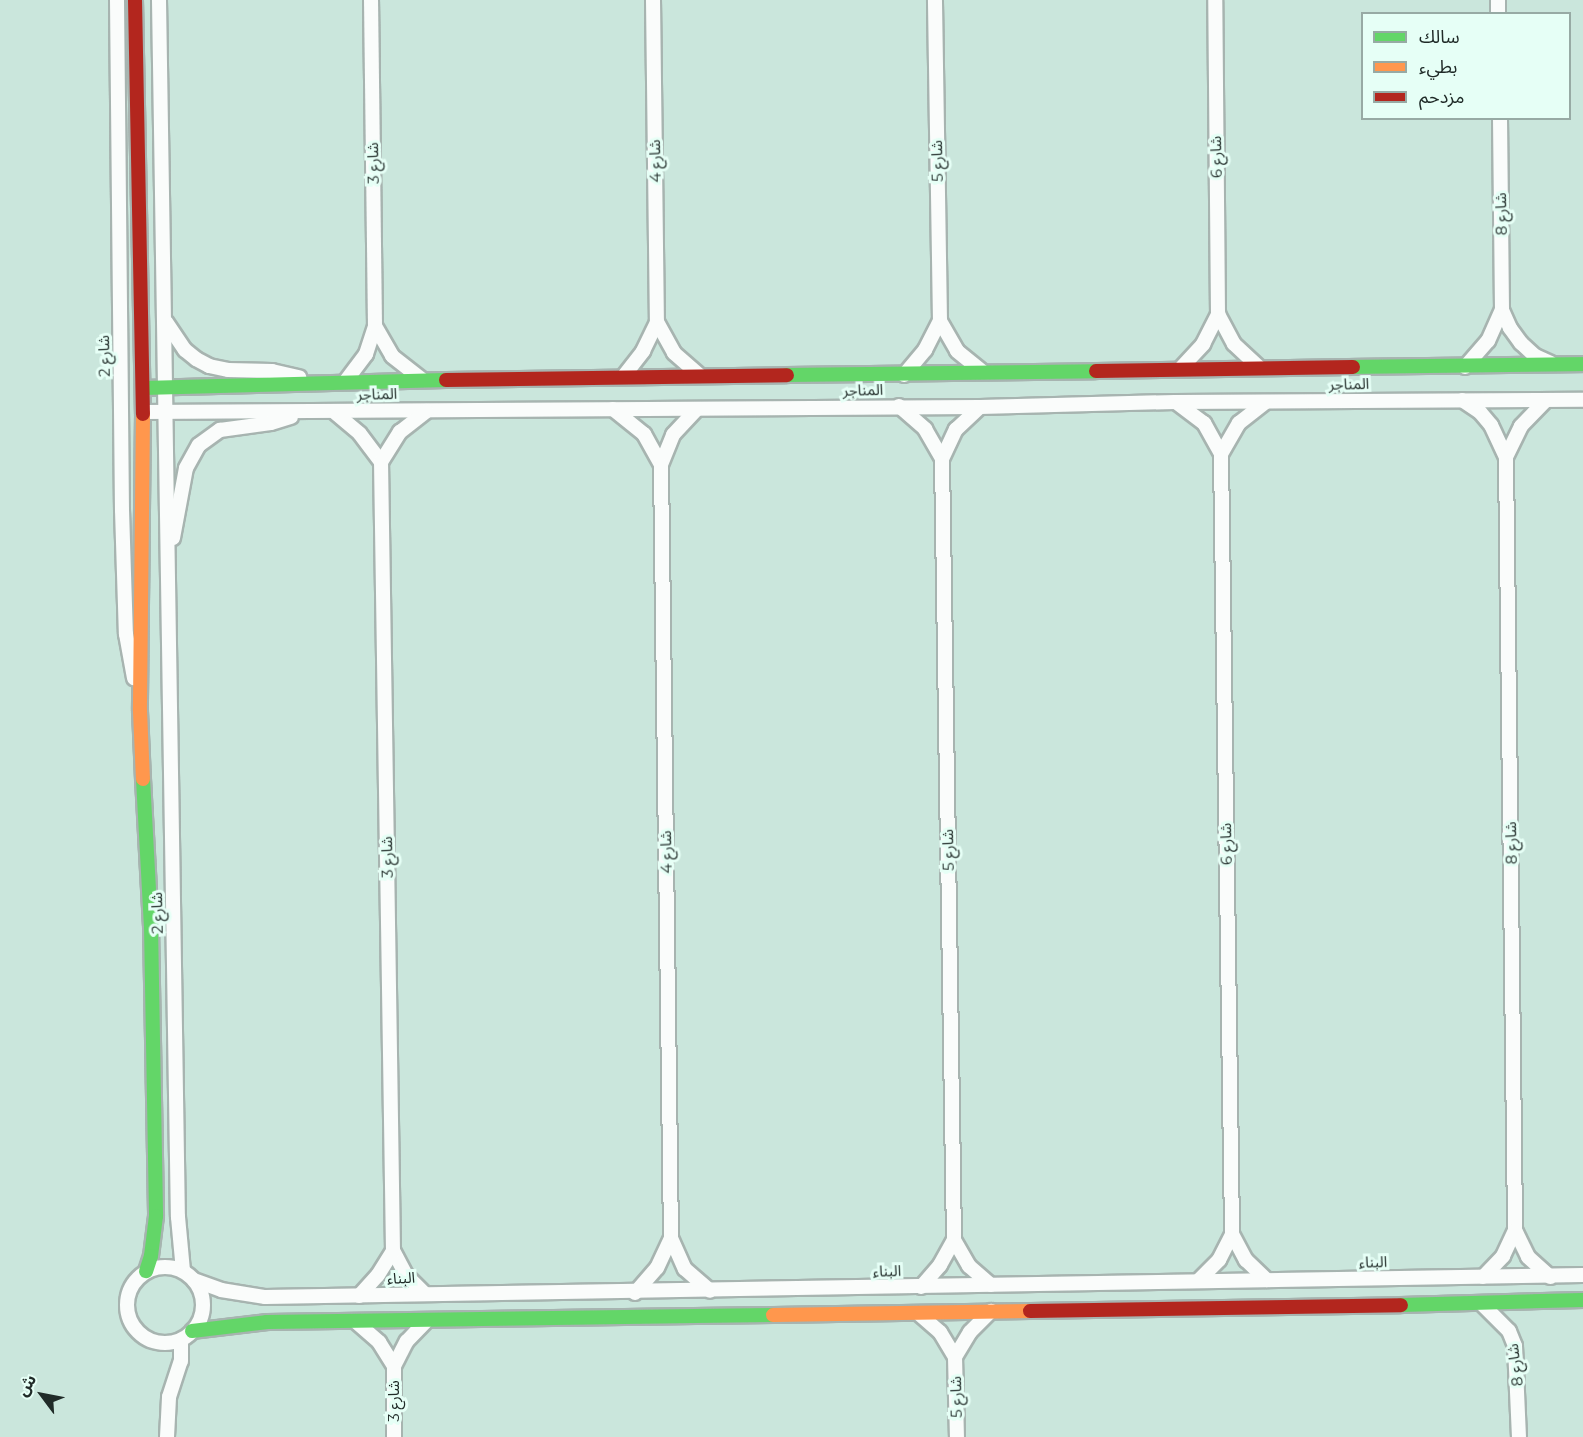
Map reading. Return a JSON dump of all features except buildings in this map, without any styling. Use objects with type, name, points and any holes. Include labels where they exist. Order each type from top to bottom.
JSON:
[{"type":"street","name":"شارع 2","points":[[117,0],[126,623],[140,711]]},
{"type":"street","name":"شارع 2","points":[[135,0],[143,388],[140,711],[151,926],[156,1216],[151,1256],[146,1271]]},
{"type":"street","name":"شارع 2","points":[[159,0],[178,1217],[189,1275]]},
{"type":"street","name":"شارع 3","points":[[345,382],[366,354],[375,326],[371,0]]},
{"type":"street","name":"شارع 4","points":[[623,377],[643,351],[657,322],[653,0]]},
{"type":"street","name":"شارع 5","points":[[904,375],[925,350],[940,321],[935,0]]},
{"type":"street","name":"شارع 6","points":[[1180,368],[1203,344],[1218,314],[1215,0]]},
{"type":"street","name":"شارع 8","points":[[1500,120],[1502,310],[1510,328],[1521,343],[1535,356],[1553,364]]},
{"type":"street","name":"شارع 8","points":[[1465,367],[1488,341],[1502,310]]},
{"type":"street","name":"شارع 6","points":[[1218,314],[1234,344],[1259,367]]},
{"type":"street","name":"المناجر","points":[[164,319],[185,350],[209,366],[228,370],[272,371],[322,382]]},
{"type":"street","name":"شارع 5","points":[[940,321],[957,351],[983,372]]},
{"type":"street","name":"شارع 4","points":[[657,322],[674,353],[700,376]]},
{"type":"street","name":"شارع 3","points":[[375,326],[392,356],[423,380]]},
{"type":"street","name":"المناجر","points":[[143,388],[423,380],[1583,364]]},
{"type":"street","name":"المناجر","points":[[143,412],[980,407],[1461,399],[1583,400]]},
{"type":"street","name":"شارع 8","points":[[1461,399],[1480,412],[1491,425],[1506,457],[1515,1230],[1528,1257],[1550,1277]]},
{"type":"street","points":[[1221,454],[1239,423],[1267,401]]},
{"type":"street","name":"شارع 8","points":[[1506,457],[1521,426],[1545,401]]},
{"type":"street","name":"شارع 6","points":[[1175,402],[1204,423],[1221,454],[1232,1234],[1219,1260],[1198,1281]]},
{"type":"street","name":"شارع 5","points":[[898,406],[925,429],[942,459]]},
{"type":"street","name":"شارع 5","points":[[980,407],[956,429],[942,459],[954,1240],[969,1266],[991,1285]]},
{"type":"street","name":"شارع 4","points":[[612,408],[644,434],[661,465]]},
{"type":"street","name":"شارع 4","points":[[697,409],[673,435],[661,465],[671,1238],[685,1269],[710,1291]]},
{"type":"street","points":[[333,411],[360,434],[381,462],[400,432],[429,410]]},
{"type":"street","name":"شارع 2","points":[[168,555],[175,533],[186,468],[199,445],[220,430],[271,423],[306,412]]},
{"type":"street","name":"شارع 3","points":[[381,462],[393,1251],[406,1275],[425,1294]]},
{"type":"street","name":"شارع 8","points":[[1483,1277],[1503,1256],[1515,1230]]},
{"type":"street","name":"شارع 6","points":[[1232,1234],[1246,1260],[1267,1280]]},
{"type":"street","name":"شارع 4","points":[[635,1293],[657,1268],[671,1238]]},
{"type":"street","points":[[921,1287],[940,1265],[954,1240]]},
{"type":"street","points":[[359,1296],[378,1275],[393,1251]]},
{"type":"street","points":[[167,1437],[169,1397],[187,1335],[199,1322],[204,1300],[189,1275],[165,1267],[146,1271],[136,1280],[127,1304],[132,1322],[144,1337],[156,1342],[169,1343],[187,1335],[267,1322],[1482,1304],[1583,1300]]},
{"type":"street","name":"البناء","points":[[189,1275],[220,1290],[265,1297],[635,1293],[1583,1275]]},
{"type":"street","name":"شارع 8","points":[[1482,1304],[1505,1326],[1515,1346],[1519,1437]]},
{"type":"street","name":"شارع 5","points":[[957,1437],[956,1357],[970,1332],[991,1311]]},
{"type":"street","name":"شارع 5","points":[[918,1313],[940,1332],[956,1357]]},
{"type":"street","name":"شارع 3","points":[[394,1437],[394,1366],[407,1341],[427,1320]]},
{"type":"street","name":"شارع 3","points":[[355,1321],[379,1342],[394,1366]]},
{"type":"shaded area","points":[[0,0],[1583,0],[1583,1437],[0,1437]]},
{"type":"traffic: fast","points":[[1353,367],[1583,364]]},
{"type":"traffic: fast","points":[[787,375],[1096,371]]},
{"type":"traffic: fast","points":[[143,388],[446,380]]},
{"type":"traffic: fast","points":[[143,779],[151,926],[156,1216],[151,1256],[146,1271]]},
{"type":"traffic: fast","points":[[1401,1305],[1583,1300]]},
{"type":"traffic: fast","points":[[192,1331],[267,1322],[773,1315]]},
{"type":"traffic: slow","points":[[143,414],[140,711],[143,779]]},
{"type":"traffic: slow","points":[[773,1315],[1030,1311]]},
{"type":"traffic: jam","points":[[135,0],[143,414]]},
{"type":"traffic: jam","points":[[1096,371],[1353,367]]},
{"type":"traffic: jam","points":[[446,380],[787,375]]},
{"type":"traffic: jam","points":[[1030,1311],[1401,1305]]}]
